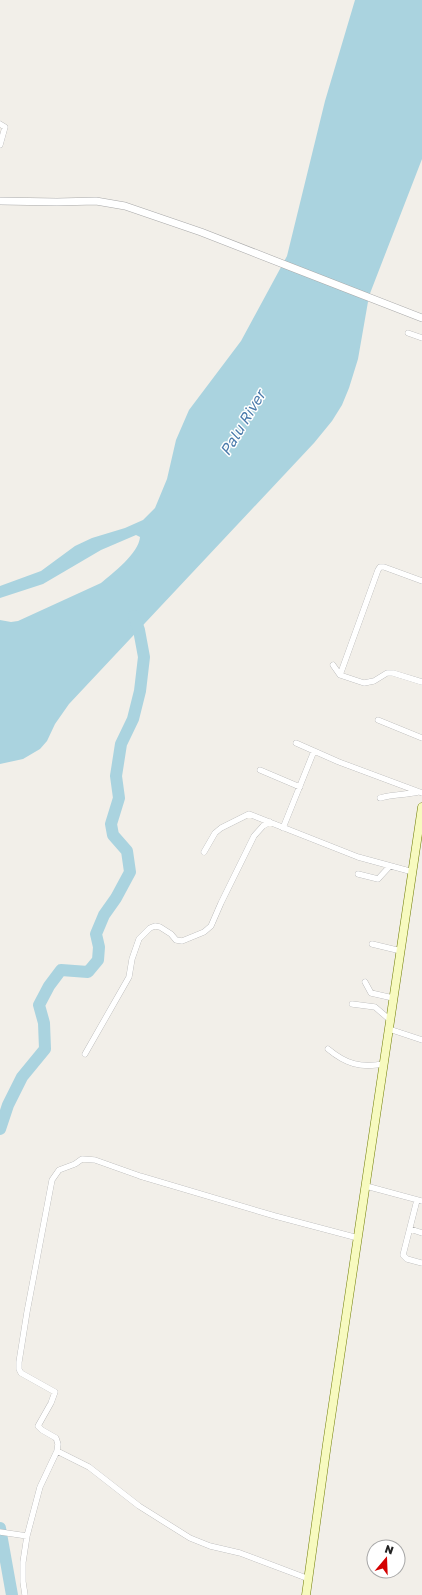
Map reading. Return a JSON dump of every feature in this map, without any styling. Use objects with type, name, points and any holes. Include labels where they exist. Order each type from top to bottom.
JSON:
[{"type":"main road","points":[[306,1595],[384,1064],[389,1019],[401,951],[422,807]]},
{"type":"street","points":[[0,124],[5,127],[0,145]]},
{"type":"street","points":[[0,201],[96,201],[139,210],[182,225],[422,318]]},
{"type":"street","points":[[408,333],[422,338]]},
{"type":"street","points":[[340,675],[380,567],[422,581]]},
{"type":"street","points":[[333,664],[340,675],[368,683],[383,677],[387,673],[393,673],[422,682]]},
{"type":"street","points":[[378,720],[422,738]]},
{"type":"street","points":[[296,743],[339,762],[420,792]]},
{"type":"street","points":[[283,828],[314,751]]},
{"type":"street","points":[[260,770],[300,787]]},
{"type":"street","points":[[380,798],[393,794],[420,792]]},
{"type":"street","points":[[204,852],[215,833],[245,814],[249,814],[358,857],[413,872]]},
{"type":"street","points":[[85,1054],[129,977],[132,959],[139,939],[150,928],[155,926],[160,927],[171,934],[176,940],[182,941],[204,932],[211,926],[254,836],[262,826],[270,822]]},
{"type":"street","points":[[358,874],[378,879],[390,866]]},
{"type":"street","points":[[372,944],[401,951]]},
{"type":"street","points":[[365,982],[371,993],[393,998]]},
{"type":"street","points":[[352,1004],[375,1008],[389,1019]]},
{"type":"street","points":[[389,1029],[422,1040]]},
{"type":"street","points":[[328,1049],[341,1060],[349,1063],[370,1066],[384,1064]]},
{"type":"street","points":[[25,1595],[23,1582],[23,1562],[27,1536],[40,1487],[58,1451],[58,1444],[56,1438],[38,1426],[51,1403],[55,1392],[24,1375],[19,1369],[27,1312],[52,1180],[59,1170],[75,1164],[82,1159],[95,1160],[140,1176],[274,1216],[358,1238]]},
{"type":"street","points":[[366,1186],[419,1200],[403,1255],[407,1259],[422,1263]]},
{"type":"street","points":[[410,1229],[422,1232]]},
{"type":"street","points":[[58,1451],[89,1467],[139,1506],[190,1538],[210,1546],[240,1553],[309,1579]]},
{"type":"street","points":[[3,1532],[27,1536]]},
{"type":"water","name":"Palu River","points":[[355,0],[422,0],[422,159],[369,296],[358,359],[342,405],[332,421],[314,443],[69,704],[55,724],[47,741],[40,749],[23,759],[0,764],[0,620],[11,622],[18,621],[101,583],[118,569],[130,556],[135,550],[140,537],[136,535],[101,550],[43,584],[0,598],[0,586],[41,571],[75,546],[92,538],[125,528],[143,520],[155,508],[167,479],[176,440],[189,410],[241,341],[287,256],[325,101]]},
{"type":"waterway","points":[[0,1129],[8,1105],[22,1077],[45,1049],[44,1023],[39,1005],[49,986],[61,970],[88,972],[98,960],[99,947],[96,934],[104,915],[116,898],[130,872],[127,851],[113,835],[111,824],[119,798],[116,776],[121,744],[133,719],[140,691],[144,657],[139,630],[134,616]]},
{"type":"waterway","points":[[0,1528],[12,1595]]}]
